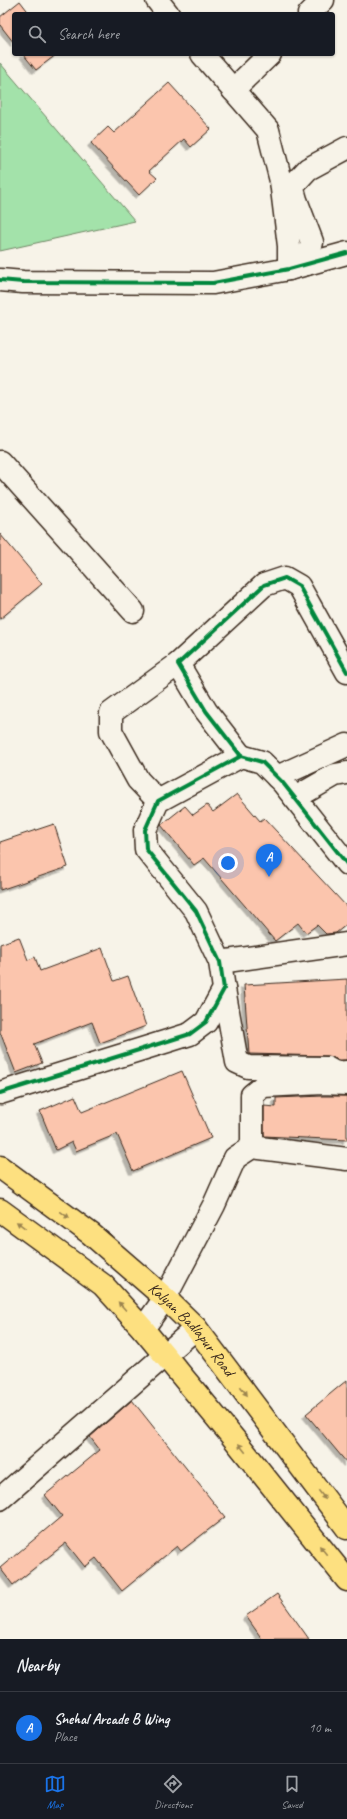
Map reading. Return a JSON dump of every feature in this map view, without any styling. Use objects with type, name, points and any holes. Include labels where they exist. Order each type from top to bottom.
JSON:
[{"type":"main road","name":"Kalyan Badlapur Road","points":[[0,1167],[91,1234],[165,1298],[196,1328],[347,1528]]},
{"type":"main road","points":[[0,1210],[103,1285],[144,1329],[347,1580]]},
{"type":"street","points":[[157,0],[166,12]]},
{"type":"street","points":[[311,12],[323,0]]},
{"type":"street","points":[[204,56],[268,130],[281,181],[289,246],[298,266]]},
{"type":"street","points":[[234,90],[268,56]]},
{"type":"street","points":[[298,266],[312,242],[296,200],[293,189],[294,184],[308,169],[347,148]]},
{"type":"street","points":[[0,280],[23,282],[213,284],[298,266],[347,253]]},
{"type":"street","points":[[0,462],[133,612]]},
{"type":"street","points":[[158,801],[138,780],[111,730],[111,713],[178,664],[264,585],[285,578],[300,586],[347,672]]},
{"type":"street","points":[[178,664],[206,711],[241,756],[262,762],[277,777],[347,864]]},
{"type":"street","points":[[277,777],[347,745]]},
{"type":"street","points":[[241,756],[158,801],[145,830],[146,849],[196,911],[220,962],[237,1062],[248,1067],[328,1068],[336,1073],[347,1072]]},
{"type":"street","points":[[295,798],[335,775],[347,773]]},
{"type":"street","points":[[220,962],[347,944]]},
{"type":"street","points":[[0,1094],[190,1034],[206,1022],[224,989]]},
{"type":"street","points":[[252,1147],[252,1095],[263,1086],[324,1083],[347,1084]]},
{"type":"street","points":[[144,1329],[165,1298],[214,1205],[235,1158],[252,1147],[347,1159]]},
{"type":"street","points":[[0,1499],[196,1328]]},
{"type":"green space","points":[[0,63],[135,221],[0,251]]},
{"type":"building","points":[[20,1],[28,12],[12,12],[12,40],[0,25],[0,17]]},
{"type":"building","points":[[25,56],[54,56],[36,70]]},
{"type":"building","points":[[169,83],[211,129],[191,147],[184,139],[149,171],[157,178],[139,195],[91,143],[108,127],[114,133]]},
{"type":"building","points":[[0,534],[42,584],[0,619]]},
{"type":"building","points":[[237,794],[260,821],[264,818],[347,907],[347,924],[336,933],[326,934],[317,925],[306,933],[298,923],[275,941],[204,858],[194,865],[161,825],[185,806],[193,815],[207,805],[213,812]]},
{"type":"building","points":[[54,824],[68,867],[0,890],[0,842]]},
{"type":"building","points":[[19,937],[28,960],[35,957],[40,971],[102,948],[114,981],[128,976],[146,1026],[100,1043],[92,1022],[34,1044],[42,1063],[16,1073],[0,1032],[0,944]]},
{"type":"building","points":[[347,979],[347,1060],[339,1060],[327,1056],[249,1054],[244,985]]},
{"type":"building","points":[[182,1071],[211,1138],[133,1171],[117,1134],[76,1151],[72,1142],[56,1150],[40,1111],[75,1096],[82,1112]]},
{"type":"building","points":[[347,1096],[347,1140],[264,1136],[264,1106],[276,1107],[276,1098]]},
{"type":"building","points":[[347,1380],[347,1463],[306,1414]]},
{"type":"building","points":[[132,1400],[225,1517],[181,1551],[177,1546],[122,1591],[96,1558],[85,1567],[66,1543],[13,1585],[0,1568],[62,1516],[45,1495],[100,1450],[90,1437]]},
{"type":"building","points":[[277,1594],[309,1639],[262,1639],[246,1616]]},
{"type":"cycle path","points":[[0,280],[23,282],[213,283],[289,269],[347,253]]},
{"type":"cycle path","points":[[241,756],[206,711],[178,664],[264,585],[285,578],[299,586],[347,672]]},
{"type":"cycle path","points":[[0,1093],[190,1034],[206,1022],[224,989],[220,962],[196,911],[146,849],[145,830],[158,801],[241,756],[262,762],[283,783],[347,864]]},
{"type":"place","name":"Snehal Arcade B Wing","points":[[269,877]]}]
